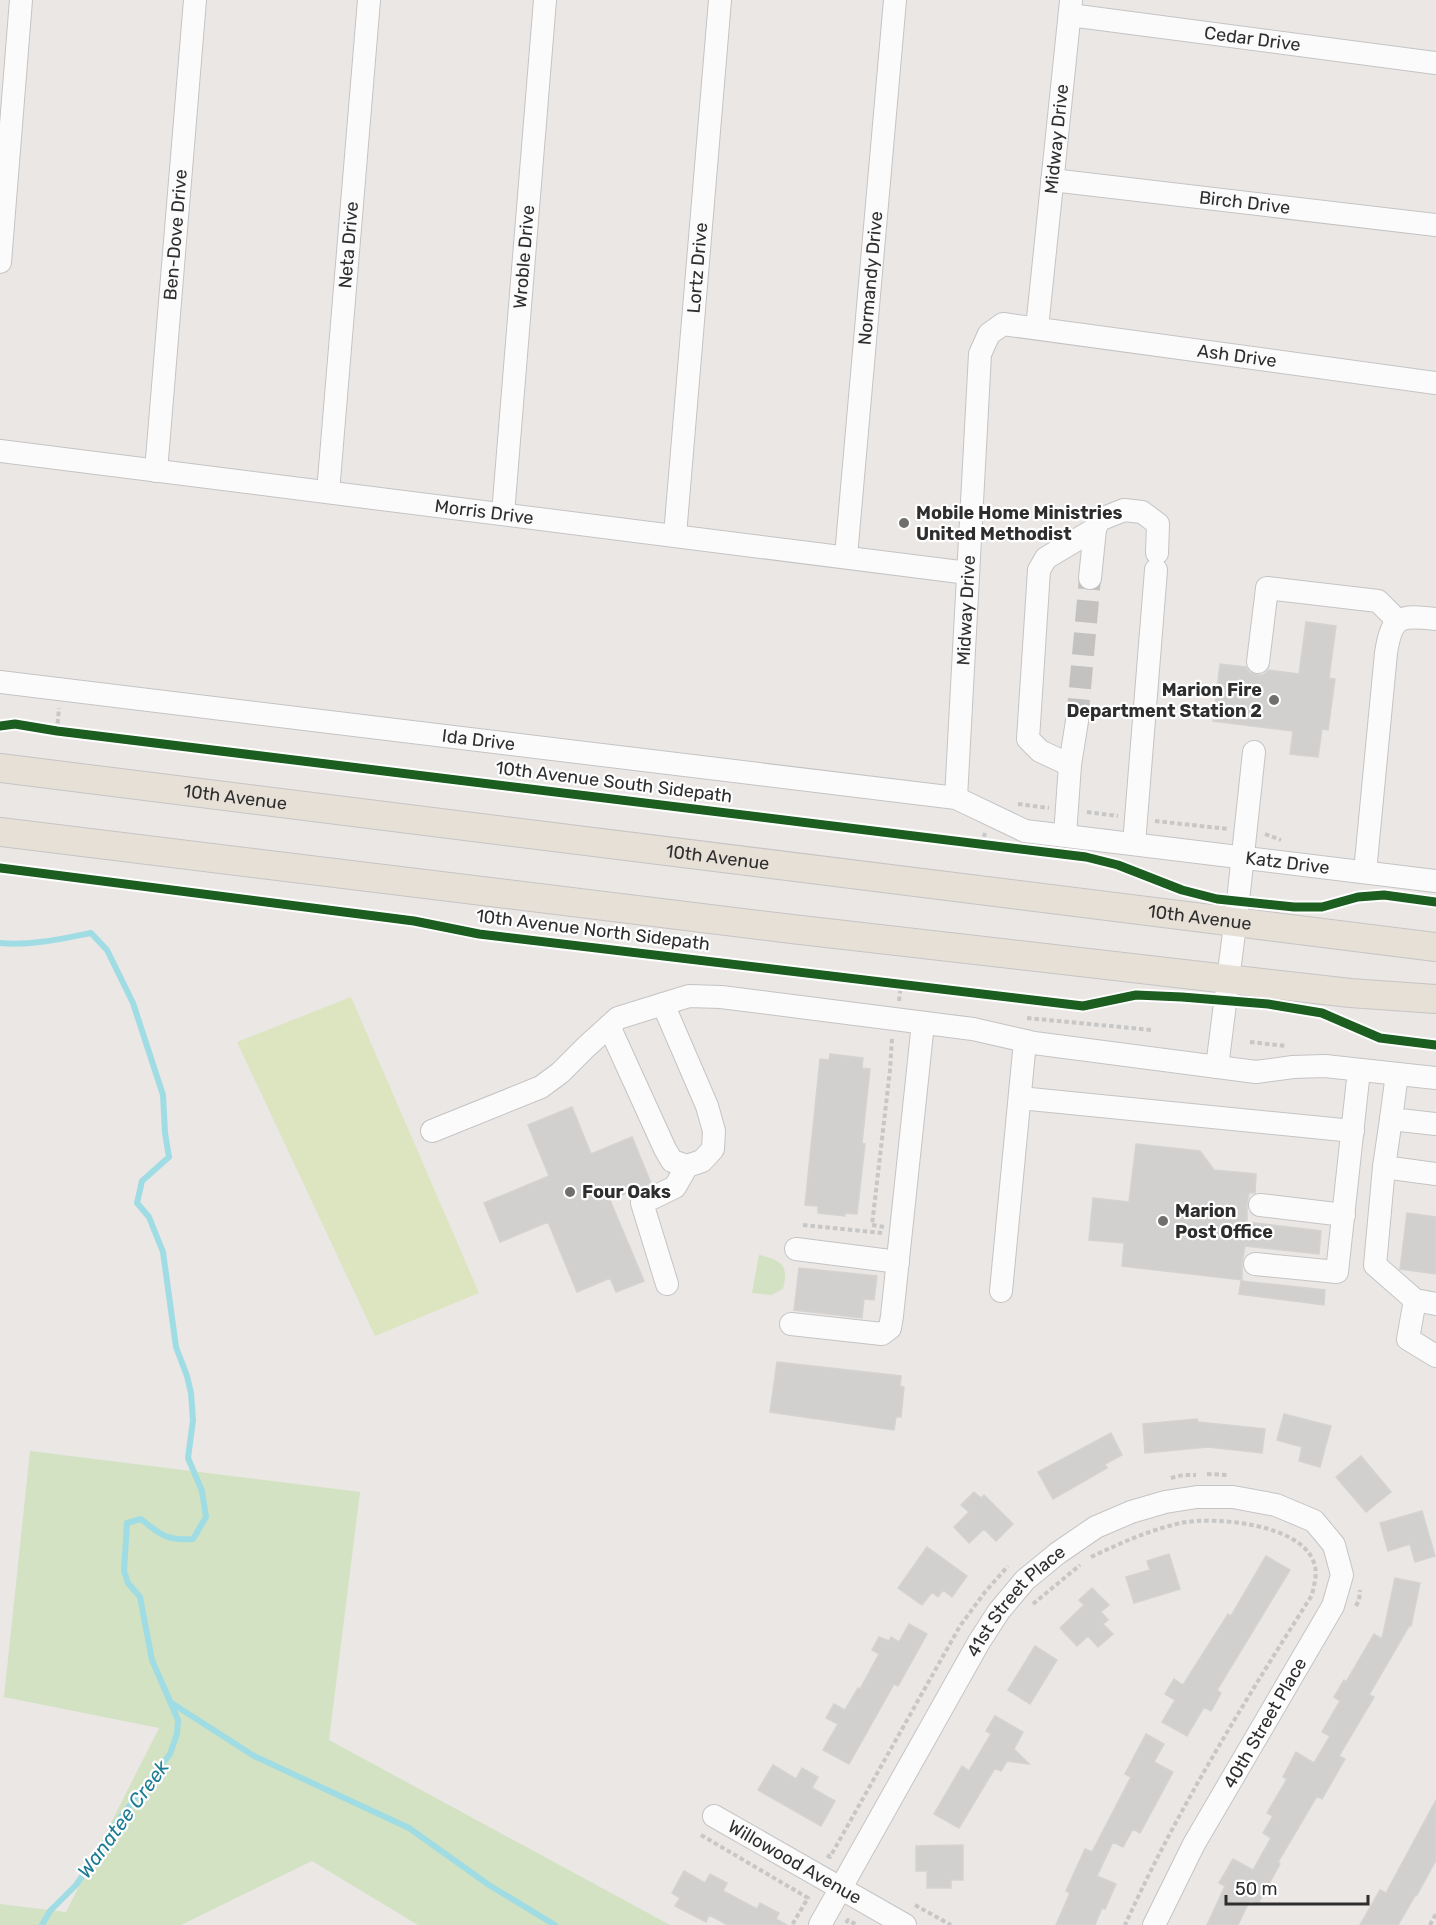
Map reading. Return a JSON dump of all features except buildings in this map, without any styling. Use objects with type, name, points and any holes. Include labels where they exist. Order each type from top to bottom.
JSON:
[{"type":"main road","name":"10th Avenue","points":[[0,768],[1436,946]]},
{"type":"main road","points":[[0,832],[780,928],[1350,993],[1436,999]]},
{"type":"street","points":[[0,262],[21,0]]},
{"type":"street","name":"Ben-Dove Drive","points":[[156,471],[195,0]]},
{"type":"street","name":"Neta Drive","points":[[328,492],[369,0]]},
{"type":"street","name":"Wroble Drive","points":[[503,514],[545,0]]},
{"type":"street","name":"Lortz Drive","points":[[675,535],[720,0]]},
{"type":"street","name":"Normandy Drive","points":[[846,556],[895,0]]},
{"type":"street","name":"Cedar Drive","points":[[1070,7],[1436,63]]},
{"type":"street","name":"Midway Drive","points":[[956,798],[980,354],[989,334],[1003,324],[1037,328],[1070,7]]},
{"type":"street","name":"Birch Drive","points":[[1052,180],[1436,225]]},
{"type":"street","name":"Ash Drive","points":[[1037,328],[1436,383]]},
{"type":"street","name":"Morris Drive","points":[[0,451],[968,573]]},
{"type":"street","points":[[1090,578],[1095,529],[1099,520],[1124,510],[1142,512],[1158,524],[1134,844]]},
{"type":"street","points":[[1070,765],[1040,750],[1028,739],[1039,570],[1046,558],[1095,529]]},
{"type":"street","points":[[1258,662],[1267,588],[1378,602],[1398,621]]},
{"type":"street","points":[[1365,872],[1390,631],[1398,621],[1414,617],[1436,619]]},
{"type":"street","name":"Ida Drive","points":[[0,682],[956,798]]},
{"type":"street","points":[[1065,835],[1070,765],[1077,721]]},
{"type":"street","points":[[956,798],[1025,831],[1242,856],[1254,752]]},
{"type":"street","name":"Katz Drive","points":[[1217,1067],[1242,856],[1436,881]]},
{"type":"street","points":[[432,1131],[541,1087],[560,1073],[618,1018],[689,996],[721,997],[973,1029],[1024,1041],[1256,1072],[1325,1066],[1436,1078]]},
{"type":"street","points":[[609,1026],[672,1161],[687,1166],[702,1161],[713,1149],[714,1131],[707,1106],[663,1004]]},
{"type":"street","points":[[792,1324],[882,1334],[890,1328],[923,1023]]},
{"type":"street","points":[[1001,1291],[1024,1041]]},
{"type":"street","points":[[1255,1264],[1337,1272],[1359,1070]]},
{"type":"street","points":[[1396,1074],[1375,1265],[1425,1302],[1408,1339],[1436,1356]]},
{"type":"street","points":[[1020,1098],[1353,1131]]},
{"type":"street","points":[[1391,1119],[1436,1124]]},
{"type":"street","points":[[667,1284],[642,1203],[675,1187],[687,1166]]},
{"type":"street","points":[[1384,1167],[1436,1174]]},
{"type":"street","points":[[1260,1205],[1344,1215]]},
{"type":"street","points":[[796,1249],[898,1262]]},
{"type":"street","name":"41st Street Place","points":[[820,1925],[979,1642],[999,1611],[1025,1580],[1058,1553],[1096,1527],[1131,1512],[1165,1502],[1197,1497],[1233,1497],[1276,1505],[1314,1521]]},
{"type":"street","name":"40th Street Place","points":[[1154,1925],[1194,1844],[1333,1606],[1342,1575],[1334,1545],[1314,1521]]},
{"type":"street","name":"Willowood Avenue","points":[[708,1826],[840,1889],[905,1925]]},
{"type":"path","points":[[47,729],[69,732]]},
{"type":"path","points":[[1015,804],[1269,835],[1289,841]]},
{"type":"path","points":[[970,843],[994,846]]},
{"type":"path","points":[[889,983],[912,986]]},
{"type":"path","points":[[803,1225],[886,1233],[887,1227],[872,1225],[890,1070],[892,1032],[901,984]]},
{"type":"path","points":[[1165,1480],[1184,1475],[1236,1476]]},
{"type":"path","points":[[1089,1558],[1140,1534],[1184,1522],[1247,1523],[1289,1537],[1305,1548],[1314,1562],[1316,1576],[1312,1595],[1243,1706],[1190,1798],[1155,1862],[1125,1925]]},
{"type":"path","points":[[819,1851],[830,1857],[960,1626],[1001,1572],[1009,1565]]},
{"type":"path","points":[[1032,1606],[1080,1565]]},
{"type":"path","points":[[1354,1609],[1359,1600],[1362,1583]]},
{"type":"path","points":[[708,1826],[808,1898],[792,1925]]},
{"type":"path","points":[[910,1902],[951,1925]]},
{"type":"path","points":[[1430,1925],[1436,1914]]},
{"type":"path","points":[[845,1925],[848,1920],[856,1925]]},
{"type":"green space","points":[[351,997],[479,1293],[375,1336],[237,1042]]},
{"type":"green space","points":[[759,1255],[773,1259],[784,1269],[783,1289],[771,1295],[752,1293]]},
{"type":"green space","points":[[30,1451],[360,1492],[329,1740],[670,1925],[418,1925],[312,1861],[181,1925],[0,1925],[0,1904],[66,1912],[159,1728],[4,1697]]},
{"type":"waterway","name":"Wanatee Creek","points":[[0,943],[34,943],[91,933],[107,950],[133,1003],[163,1095],[169,1157],[142,1181],[137,1203],[149,1217],[163,1252],[176,1347],[191,1393],[193,1420],[188,1458],[202,1491],[206,1517],[193,1539],[165,1536],[141,1519],[127,1523],[124,1571],[128,1583],[140,1597],[152,1660],[178,1720],[177,1734],[170,1754],[113,1827],[102,1848],[76,1885],[50,1911],[42,1925]]},
{"type":"waterway","points":[[170,1702],[254,1756],[409,1828],[489,1885],[555,1925]]},
{"type":"tunnel","points":[[1077,721],[1090,578]]},
{"type":"cycle path","name":"10th Avenue South Sidepath","points":[[0,726],[15,724],[1086,857],[1118,865],[1182,890],[1217,899],[1294,907],[1322,907],[1358,897],[1384,895],[1436,902]]},
{"type":"cycle path","name":"10th Avenue North Sidepath","points":[[0,868],[414,921],[479,934],[1083,1006],[1136,995],[1268,1004],[1322,1013],[1380,1038],[1436,1045]]},
{"type":"place","name":"Mobile Home Ministries United Methodist","points":[[904,523]]},
{"type":"place","name":"Marion Fire Department Station 2","points":[[1274,700]]},
{"type":"place","name":"Four Oaks","points":[[570,1192]]},
{"type":"place","name":"Marion Post Office","points":[[1163,1221]]}]
